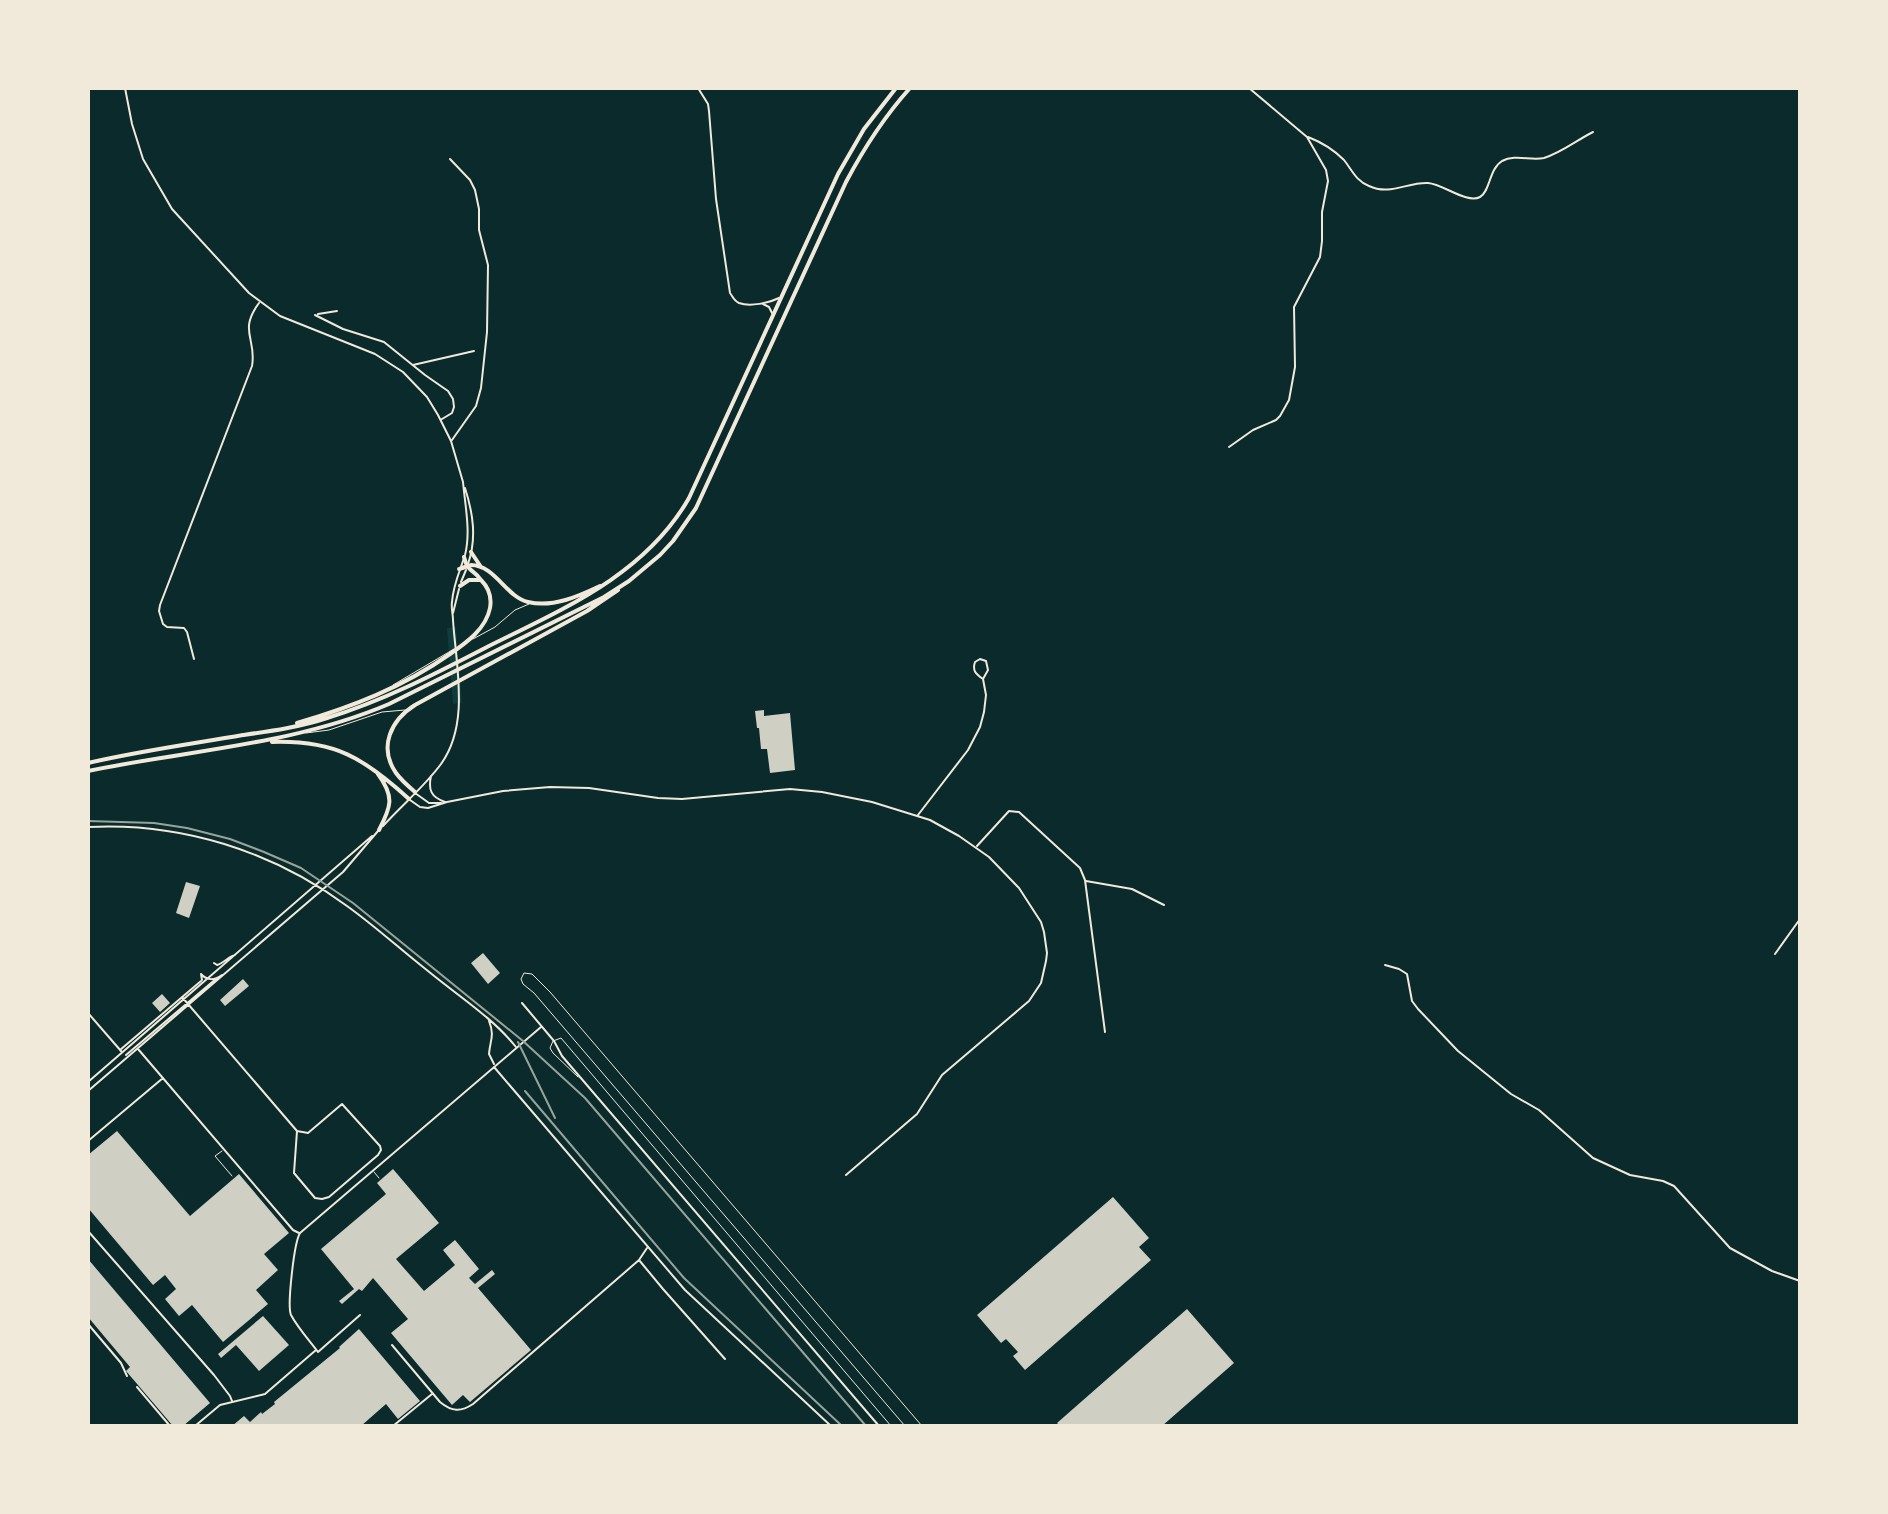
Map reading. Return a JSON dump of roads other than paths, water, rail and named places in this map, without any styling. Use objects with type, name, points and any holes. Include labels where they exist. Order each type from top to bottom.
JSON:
[{"type":"main road","points":[[88,763],[326,719],[397,692],[580,601],[611,581],[655,544],[684,507],[846,159],[871,119],[896,88]]},
{"type":"main road","points":[[415,792],[395,771],[387,751],[388,739],[397,719],[408,709],[615,593],[673,541],[696,508],[846,182],[872,137],[910,88]]},
{"type":"main road","points":[[471,552],[482,569]]},
{"type":"main road","points":[[281,729],[383,693],[420,675],[465,644],[482,626],[490,606],[489,591],[467,566],[464,557]]},
{"type":"main road","points":[[459,569],[471,565],[482,569],[497,578],[514,595],[531,603],[565,600],[611,581]]},
{"type":"main road","points":[[460,586],[469,580],[481,580]]},
{"type":"main road","points":[[88,771],[247,744],[340,723],[389,704],[566,617],[629,581]]},
{"type":"main road","points":[[247,744],[308,743],[347,753],[375,769],[409,799]]},
{"type":"main road","points":[[375,769],[390,800],[388,813],[379,830]]},
{"type":"street","points":[[125,88],[143,159],[172,209],[249,293],[280,316],[375,354],[390,363],[427,397],[451,441],[473,518],[471,552],[453,615]]},
{"type":"street","points":[[698,88],[709,111],[720,236],[730,291],[739,303],[762,303],[783,295]]},
{"type":"street","points":[[1251,88],[1307,137],[1337,154],[1358,180],[1372,188],[1396,190],[1432,183],[1461,195],[1479,198],[1493,171],[1503,161],[1543,158],[1593,132]]},
{"type":"street","points":[[1229,447],[1253,430],[1276,420],[1292,390],[1295,367],[1294,307],[1320,257],[1322,212],[1328,181],[1326,170],[1307,137]]},
{"type":"street","points":[[450,159],[475,190],[479,230],[488,265],[487,332],[481,388],[476,406],[451,441]]},
{"type":"street","points":[[194,659],[187,632],[184,628],[163,624],[160,605],[249,375],[253,357],[247,327],[260,302]]},
{"type":"street","points":[[762,303],[770,308],[772,318]]},
{"type":"street","points":[[337,311],[315,315],[343,329],[384,342],[448,391],[454,407],[452,413],[441,420]]},
{"type":"street","points":[[413,365],[474,351]]},
{"type":"street","points":[[88,1091],[343,872],[447,755],[458,721],[452,599],[467,544],[463,482]]},
{"type":"street","points":[[917,816],[968,750],[980,727],[986,695],[983,679],[988,665],[980,659],[975,662],[974,668],[983,679]]},
{"type":"street","points":[[431,775],[431,792],[445,803]]},
{"type":"street","points":[[409,799],[425,808],[517,789],[550,787],[589,788],[682,799],[790,789],[822,792],[892,807],[949,829],[1000,866],[1041,922],[1047,953],[1041,983],[1029,1001],[942,1075],[917,1114],[846,1175]]},
{"type":"street","points":[[415,792],[429,803],[445,803]]},
{"type":"street","points":[[977,847],[1009,811],[1019,812],[1080,868],[1085,880],[1105,1032]]},
{"type":"street","points":[[88,827],[127,826],[197,836],[253,853],[307,880],[335,897],[489,1020],[516,1047]]},
{"type":"street","points":[[183,998],[200,987],[379,830]]},
{"type":"street","points":[[1085,880],[1132,889],[1164,905]]},
{"type":"street","points":[[1775,954],[1800,919]]},
{"type":"street","points":[[214,963],[222,964],[236,955]]},
{"type":"street","points":[[1385,965],[1407,974],[1412,1001],[1458,1051],[1511,1094],[1539,1110],[1584,1152],[1630,1175],[1674,1186],[1730,1248],[1772,1271],[1800,1281]]},
{"type":"street","points":[[128,1056],[217,978],[227,973]]},
{"type":"street","points":[[200,987],[201,974],[209,979],[217,978]]},
{"type":"street","points":[[88,1082],[201,981]]},
{"type":"street","points":[[183,998],[297,1131],[308,1133],[342,1104],[381,1150],[329,1197],[318,1199],[294,1173],[297,1131]]},
{"type":"street","points":[[522,1003],[554,1041],[562,1056],[879,1426]]},
{"type":"street","points":[[88,1013],[128,1056]]},
{"type":"street","points":[[489,1020],[493,1030],[489,1054],[494,1066],[685,1290],[831,1426]]},
{"type":"street","points":[[317,1351],[290,1313],[294,1248],[300,1233],[542,1027]]},
{"type":"street","points":[[138,1049],[293,1230],[300,1233]]},
{"type":"street","points":[[88,1141],[163,1078]]},
{"type":"street","points":[[88,1231],[214,1375],[232,1401]]},
{"type":"street","points":[[392,1345],[440,1402],[460,1410],[473,1404],[639,1260],[648,1247]]},
{"type":"street","points":[[639,1260],[725,1359]]},
{"type":"street","points":[[195,1426],[220,1405],[265,1394],[360,1315]]},
{"type":"street","points":[[88,1324],[121,1363],[127,1376]]},
{"type":"street","points":[[137,1387],[170,1426]]},
{"type":"street","points":[[393,1426],[433,1393]]},
{"type":"lane","points":[[465,644],[495,627],[515,610],[531,603]]},
{"type":"lane","points":[[299,734],[329,730],[382,712],[408,709]]},
{"type":"lane","points":[[905,1426],[524,985],[521,979],[524,973],[532,974],[550,992],[922,1426]]},
{"type":"lane","points":[[588,1086],[553,1053],[550,1048],[554,1041],[561,1038],[891,1426]]},
{"type":"lane","points":[[224,1149],[215,1156],[232,1176]]},
{"type":"lane","points":[[373,1170],[379,1178]]},
{"type":"lane","points":[[392,1345],[397,1340]]},
{"type":"lane","points":[[398,1353],[404,1348]]},
{"type":"lane","points":[[404,1360],[410,1355]]},
{"type":"lane","points":[[409,1366],[415,1361]]},
{"type":"lane","points":[[414,1371],[419,1366]]},
{"type":"lane","points":[[417,1375],[423,1370]]},
{"type":"lane","points":[[424,1383],[429,1378]]},
{"type":"lane","points":[[435,1385],[433,1393],[441,1392]]},
{"type":"lane","points":[[440,1402],[446,1397]]},
{"type":"water","points":[[88,88],[1800,88],[1800,1426],[88,1426]]},
{"type":"railway","points":[[88,821],[154,823],[230,839],[301,868],[353,903],[523,1041],[585,1098],[866,1426]]},
{"type":"railway","points":[[518,1042],[555,1118]]},
{"type":"railway","points":[[525,1091],[684,1278],[842,1426]]}]
